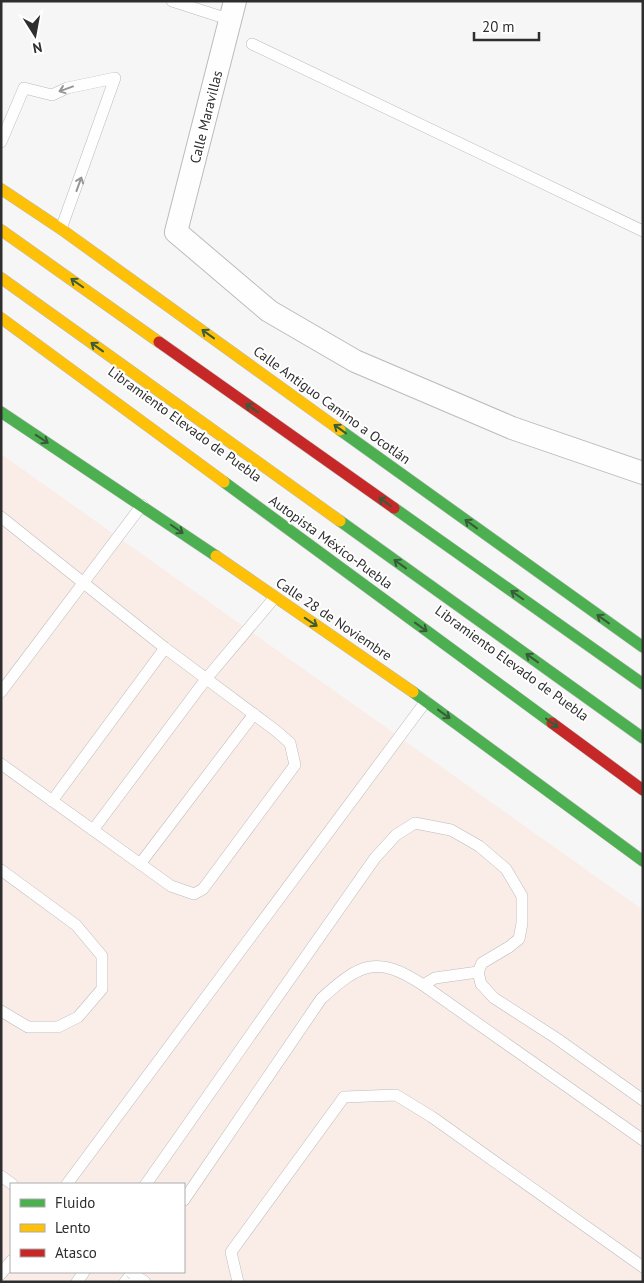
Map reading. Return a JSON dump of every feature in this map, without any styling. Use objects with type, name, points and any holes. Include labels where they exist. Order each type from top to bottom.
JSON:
[{"type":"main road","name":"Calle Antiguo Camino a Ocotlán","points":[[1,189],[61,229],[643,647]]},
{"type":"main road","points":[[1,230],[643,684]]},
{"type":"main road","name":"Libramiento Elevado de Puebla","points":[[1,278],[643,738]]},
{"type":"main road","name":"Libramiento Elevado de Puebla","points":[[1,308],[643,776]]},
{"type":"main road","name":"Autopista México-Puebla","points":[[1,318],[643,790]]},
{"type":"main road","name":"Calle 28 de Noviembre","points":[[1,412],[142,505],[426,701],[643,860]]},
{"type":"street","name":"Calle Maravillas","points":[[233,11],[176,232],[268,311],[355,361],[512,428],[643,473]]},
{"type":"lane","points":[[172,1],[233,11]]},
{"type":"lane","points":[[252,44],[643,231]]},
{"type":"lane","points":[[1,142],[24,88],[52,95],[67,88],[115,78],[61,229]]},
{"type":"lane","points":[[1,692],[142,505]]},
{"type":"lane","points":[[1,764],[171,886],[194,894],[203,889],[295,765],[290,744],[2,519]]},
{"type":"lane","points":[[93,830],[206,679],[275,597]]},
{"type":"lane","points":[[52,801],[165,648]]},
{"type":"lane","points":[[68,1183],[426,701]]},
{"type":"lane","points":[[140,864],[254,714]]},
{"type":"lane","points":[[147,1183],[374,858],[396,835],[415,824],[450,830],[479,846],[506,869],[522,896],[522,923],[518,938],[509,947],[482,963],[478,972],[481,984],[494,998],[556,1038],[643,1100]]},
{"type":"lane","points":[[1,870],[76,925],[102,956],[102,988],[78,1017],[58,1027],[28,1027],[1,1011]]},
{"type":"lane","points":[[185,1199],[321,999],[346,976],[363,969],[381,966],[401,970],[643,1140]]},
{"type":"lane","points":[[423,985],[435,978],[478,972]]},
{"type":"lane","points":[[238,1282],[231,1252],[344,1097],[396,1095],[432,1117],[643,1267]]},
{"type":"lane","points":[[1,1274],[10,1262]]},
{"type":"lane","points":[[131,1275],[144,1282]]},
{"type":"shaded area","points":[[1,454],[643,910],[643,1282],[1,1282]]},
{"type":"traffic: fast","points":[[1,412],[216,556]]},
{"type":"traffic: fast","points":[[340,430],[643,647]]},
{"type":"traffic: fast","points":[[224,482],[552,723]]},
{"type":"traffic: fast","points":[[394,508],[643,684]]},
{"type":"traffic: fast","points":[[340,521],[643,738]]},
{"type":"traffic: fast","points":[[413,692],[643,861]]},
{"type":"traffic: slow","points":[[1,189],[61,229],[340,430]]},
{"type":"traffic: slow","points":[[1,230],[159,342]]},
{"type":"traffic: slow","points":[[1,278],[340,521]]},
{"type":"traffic: slow","points":[[1,318],[224,482]]},
{"type":"traffic: slow","points":[[216,556],[413,692]]},
{"type":"traffic: jam","points":[[159,342],[394,508]]},
{"type":"traffic: jam","points":[[552,723],[643,790]]}]
